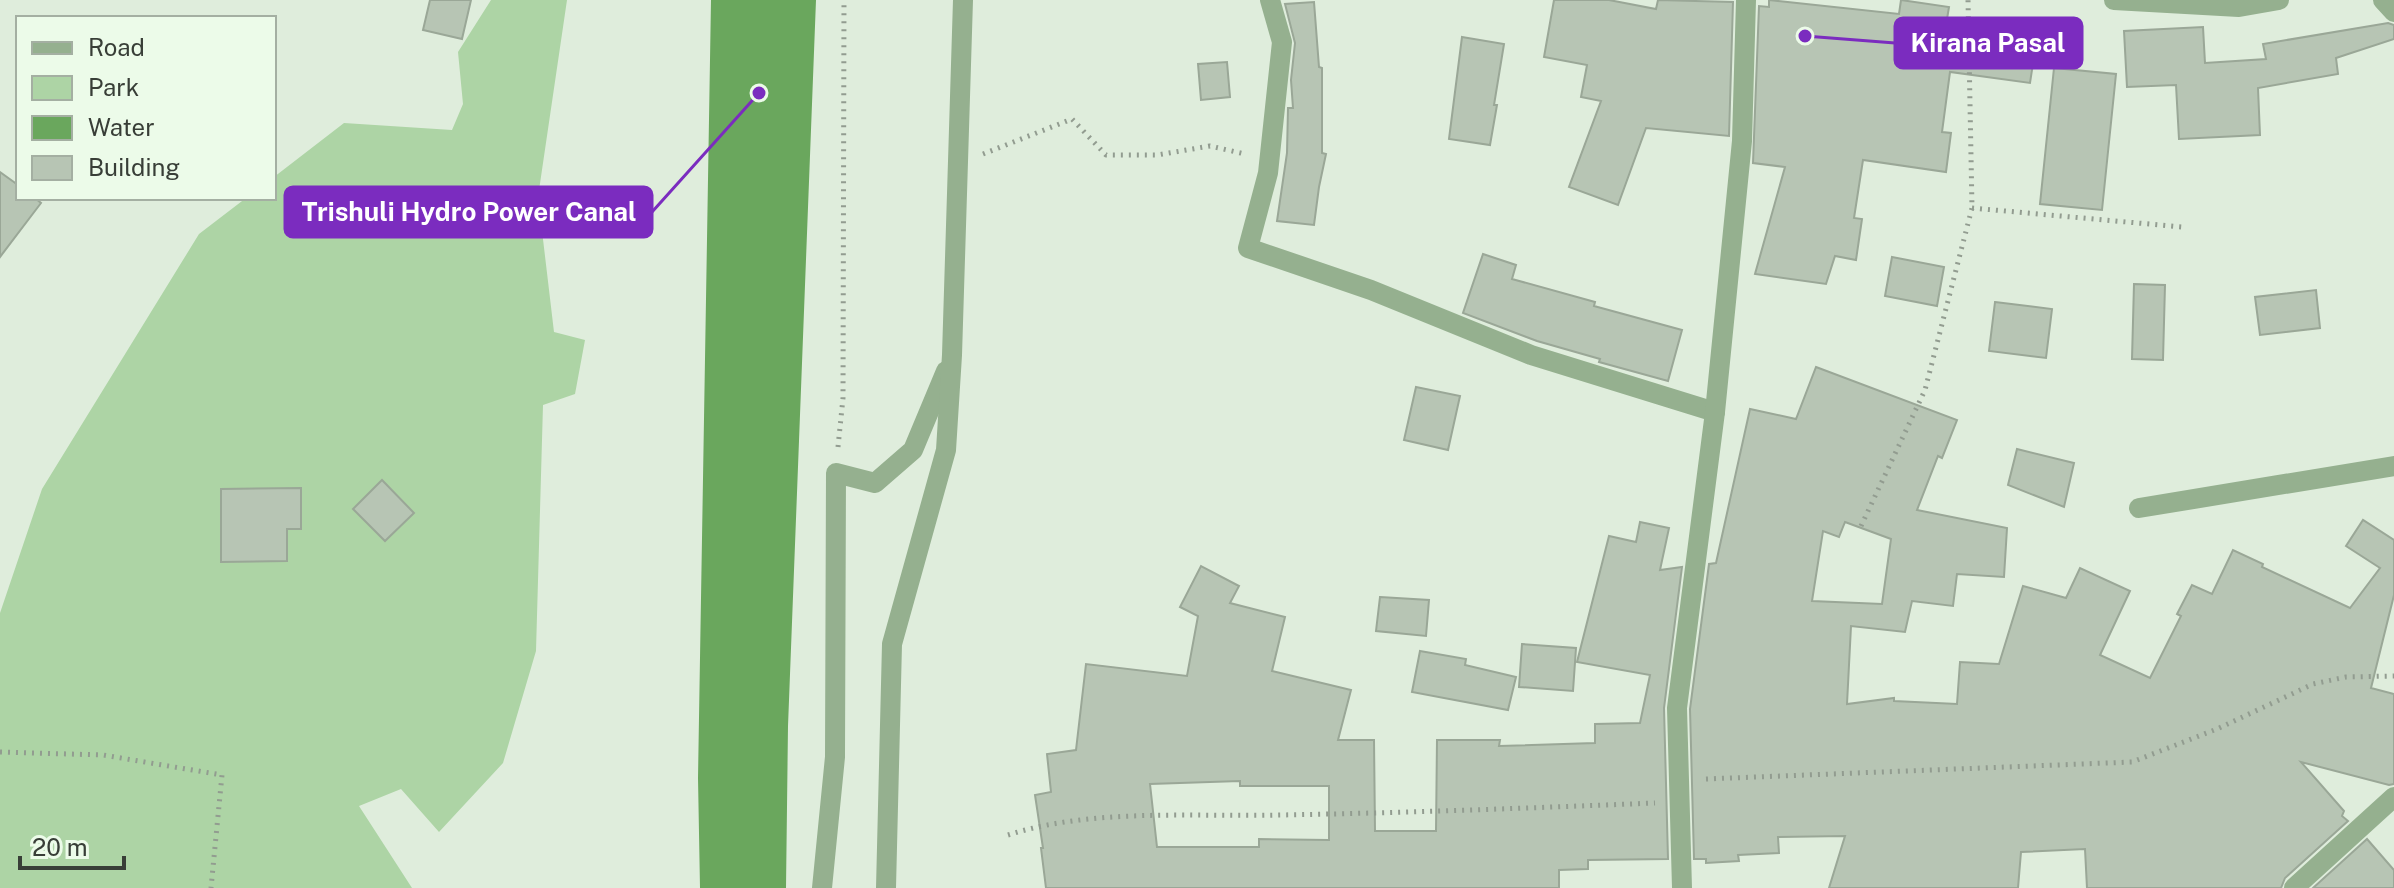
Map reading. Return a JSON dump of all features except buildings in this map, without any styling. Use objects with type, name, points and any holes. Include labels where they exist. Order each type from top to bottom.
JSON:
[{"type":"street","points":[[886,888],[892,644],[946,450],[952,355],[963,0]]},
{"type":"street","points":[[1270,0],[1282,42],[1268,173],[1248,248],[1371,290],[1531,355],[1715,412]]},
{"type":"street","points":[[1682,888],[1677,708],[1715,412],[1742,141],[1746,0]]},
{"type":"street","points":[[2114,0],[2239,7],[2279,0]]},
{"type":"street","points":[[2383,0],[2394,12]]},
{"type":"street","points":[[822,888],[835,757],[836,473],[875,483],[913,450],[952,355]]},
{"type":"street","points":[[2139,508],[2394,466]]},
{"type":"street","points":[[2294,888],[2394,797]]},
{"type":"path","points":[[836,473],[843,398],[844,0]]},
{"type":"path","points":[[1861,526],[1925,390],[1972,208],[1968,0]]},
{"type":"path","points":[[958,171],[978,155],[1072,119],[1106,155],[1157,155],[1210,146],[1243,154],[1270,152]]},
{"type":"path","points":[[1972,208],[2182,227]]},
{"type":"path","points":[[1677,781],[2132,762],[2217,729],[2313,684],[2346,677],[2394,676]]},
{"type":"path","points":[[0,752],[103,755],[222,775],[211,888]]},
{"type":"path","points":[[1008,835],[1035,826],[1096,818],[1411,813],[1680,802]]},
{"type":"green space","points":[[491,0],[567,0],[538,197],[554,332],[585,340],[575,394],[543,405],[536,651],[503,763],[439,832],[401,789],[359,806],[412,888],[0,888],[0,613],[42,489],[199,234],[243,200],[276,200],[276,175],[344,123],[452,130],[463,104],[458,52]]},
{"type":"water","points":[[711,0],[816,0],[788,726],[786,888],[700,888],[698,778]]},
{"type":"place","name":"Kirana Pasal","points":[[1805,36]]},
{"type":"place","name":"Trishuli Hydro Power Canal","points":[[759,93]]}]
